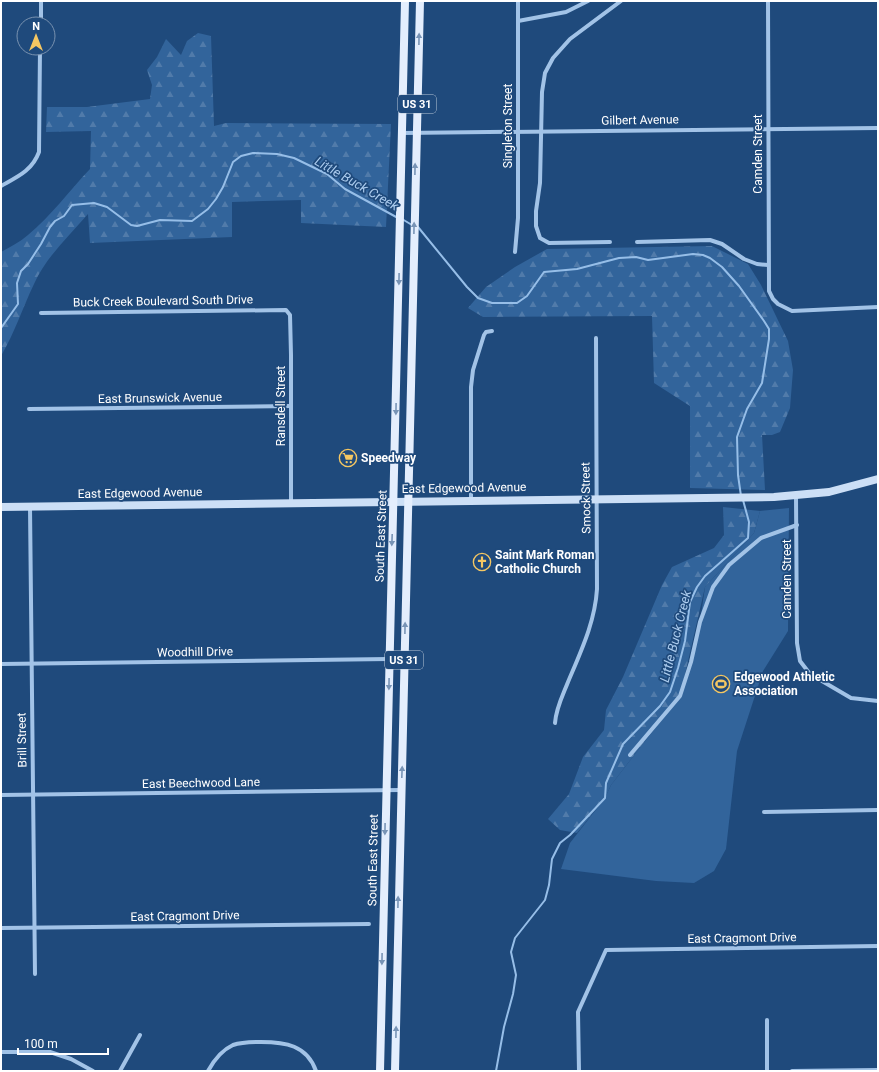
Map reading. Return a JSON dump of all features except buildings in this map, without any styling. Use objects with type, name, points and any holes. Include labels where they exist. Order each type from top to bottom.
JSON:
[{"type":"main road","name":"South East Street","points":[[380,1071],[405,1]]},
{"type":"main road","name":"South East Street","points":[[395,1071],[407,501],[420,1]]},
{"type":"main road","name":"East Edgewood Avenue","points":[[1,507],[291,504],[471,500],[757,498],[796,496],[829,492],[878,479]]},
{"type":"street","points":[[41,1],[41,16]]},
{"type":"street","name":"Singleton Street","points":[[515,252],[518,218],[518,1]]},
{"type":"street","points":[[518,21],[566,12],[588,1]]},
{"type":"street","points":[[610,242],[549,243],[540,238],[536,226],[540,183],[543,82],[553,58],[577,33],[621,1]]},
{"type":"street","name":"Camden Street","points":[[768,1],[769,291],[773,300],[792,311],[878,307]]},
{"type":"street","points":[[1,186],[27,171],[36,160],[40,147],[40,56]]},
{"type":"street","name":"Gilbert Avenue","points":[[402,133],[878,128]]},
{"type":"street","points":[[638,242],[710,240],[722,244],[744,259],[757,264],[768,265]]},
{"type":"street","name":"Buck Creek Boulevard South Drive","points":[[41,313],[286,310]]},
{"type":"street","name":"Ransdell Street","points":[[286,310],[290,315],[291,504]]},
{"type":"street","points":[[471,500],[471,379],[484,335],[486,332],[492,330]]},
{"type":"street","name":"Smock Street","points":[[555,723],[558,706],[589,631],[595,606],[596,338]]},
{"type":"street","name":"East Brunswick Avenue","points":[[29,409],[291,406]]},
{"type":"street","name":"Camden Street","points":[[796,496],[797,643],[800,661],[810,674],[846,696],[860,700],[878,701]]},
{"type":"street","name":"Brill Street","points":[[30,507],[35,974]]},
{"type":"street","points":[[630,755],[680,696],[691,662],[700,622],[710,594],[713,587],[729,564],[761,538],[797,525]]},
{"type":"street","name":"Woodhill Drive","points":[[1,664],[389,659]]},
{"type":"street","name":"East Beechwood Lane","points":[[1,795],[401,790]]},
{"type":"street","points":[[764,812],[878,810]]},
{"type":"street","name":"East Cragmont Drive","points":[[1,928],[368,924]]},
{"type":"street","name":"East Cragmont Drive","points":[[579,1071],[578,1012],[606,950],[878,946]]},
{"type":"street","points":[[767,1020],[767,1071]]},
{"type":"street","points":[[120,1071],[140,1035]]},
{"type":"street","points":[[208,1071],[217,1057],[230,1047],[239,1044],[262,1042],[279,1042],[298,1048],[308,1057],[316,1071]]},
{"type":"street","points":[[1,1052],[50,1052],[66,1057],[93,1071]]},
{"type":"street","points":[[792,1071],[878,1070]]},
{"type":"green space","points":[[198,33],[211,36],[214,126],[226,123],[391,124],[386,227],[301,223],[301,200],[232,202],[232,237],[90,243],[88,214],[58,247],[39,274],[1,356],[1,252],[22,240],[36,228],[90,169],[91,131],[46,132],[47,107],[87,107],[150,99],[152,85],[147,70],[157,57],[166,39],[181,55],[187,41]]},
{"type":"green space","points":[[712,246],[748,264],[761,285],[788,341],[793,370],[790,408],[780,432],[772,435],[762,435],[765,490],[690,488],[690,406],[654,383],[652,316],[483,317],[468,308],[486,287],[515,267],[547,249]]},
{"type":"green space","points":[[723,507],[760,511],[754,533],[705,587],[680,696],[611,785],[605,798],[577,833],[560,830],[548,819],[569,794],[583,757],[604,730],[606,710],[623,677],[662,585],[672,567],[714,548],[724,535]]},
{"type":"green space","name":"Edgewood Athletic Association","points":[[789,508],[788,631],[763,671],[737,751],[726,849],[714,871],[694,883],[656,881],[561,869],[570,843],[605,798],[611,785],[680,696],[700,622],[705,587],[754,533],[760,511]]},
{"type":"waterway","name":"Little Buck Creek","points":[[1,328],[18,304],[17,283],[21,271],[28,264],[50,227],[55,221],[64,216],[72,205],[94,203],[107,207],[131,225],[137,226],[160,220],[192,221],[208,209],[216,199],[223,187],[233,162],[241,156],[253,153],[277,154],[294,158],[327,174],[345,189],[398,218]]},
{"type":"waterway","name":"Little Buck Creek","points":[[402,219],[412,225]]},
{"type":"waterway","name":"Little Buck Creek","points":[[418,227],[467,287],[478,298],[492,303],[517,303],[527,296],[544,272],[577,269],[619,258],[636,257],[648,260],[693,254],[703,255],[710,258],[722,267],[739,286],[769,329],[769,339],[762,383],[747,409],[737,437],[738,475],[741,496]]},
{"type":"waterway","name":"Little Buck Creek","points":[[496,1071],[516,975],[511,952],[515,938],[545,900],[549,885],[552,859],[560,843],[570,835],[605,798],[606,783],[623,744],[660,706],[670,692],[685,641],[690,602],[697,587],[705,576],[748,538],[749,522],[743,500]]},
{"type":"place","name":"Speedway","points":[[348,458]]},
{"type":"place","name":"Saint Mark Roman Catholic Church","points":[[482,562]]},
{"type":"place","name":"Edgewood Athletic Association","points":[[721,684]]}]
